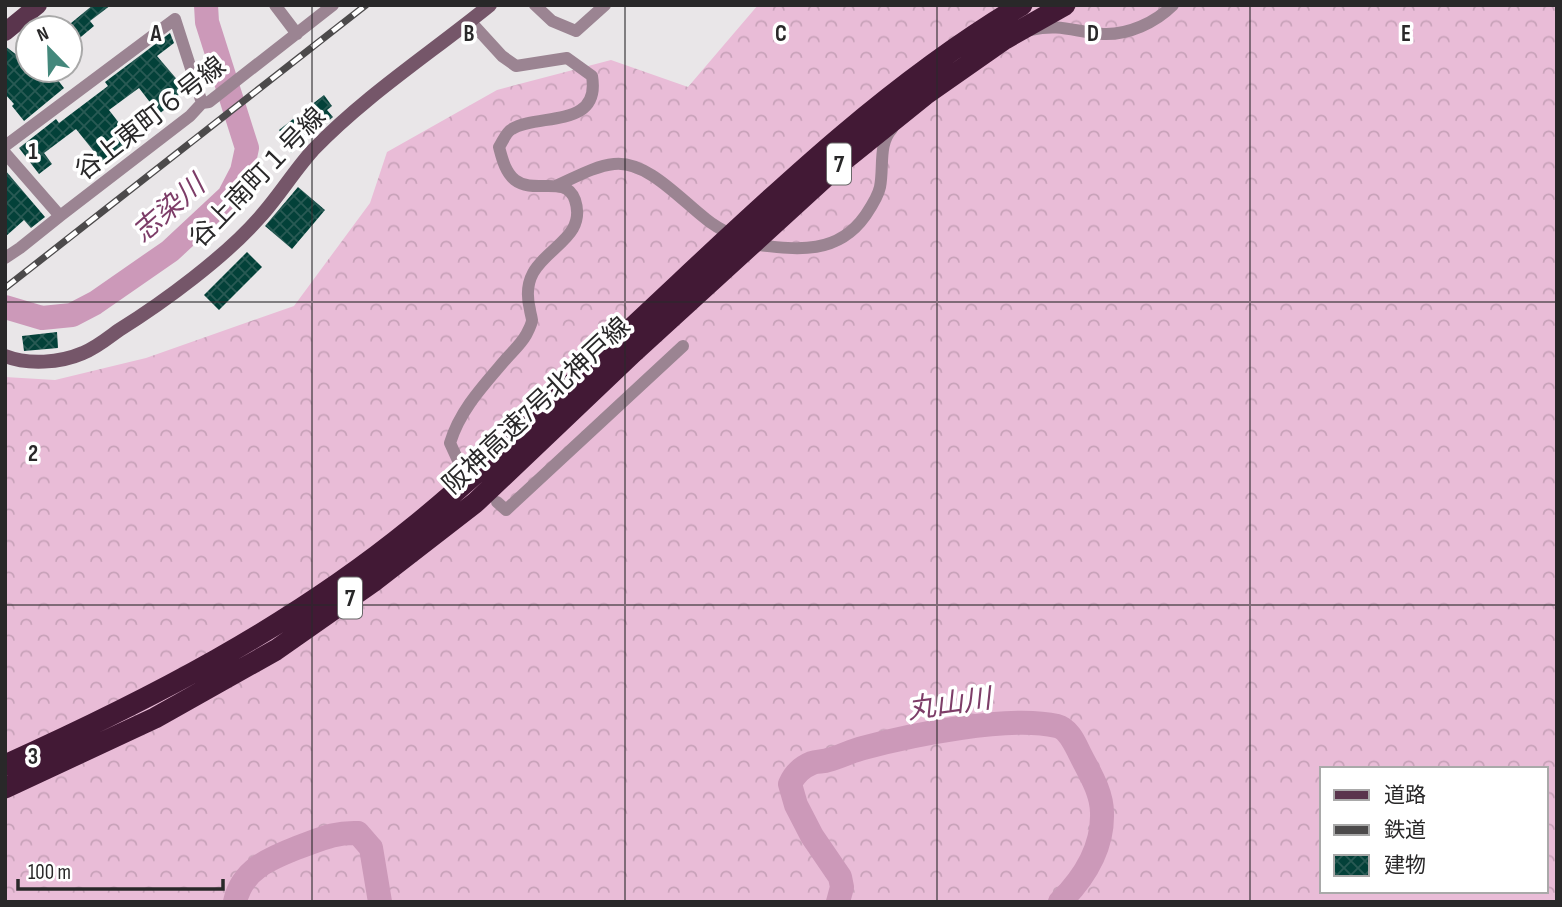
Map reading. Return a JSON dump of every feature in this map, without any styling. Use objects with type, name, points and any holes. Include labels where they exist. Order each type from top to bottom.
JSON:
[{"type":"highway","name":"阪神高速7号北神戸線","points":[[630,343],[770,199],[891,95],[1022,5]]},
{"type":"highway","name":"阪神高速7号北神戸線","points":[[11,774],[180,682],[260,635],[328,590],[432,511],[853,152],[925,95],[1005,39],[1065,5]]},
{"type":"main road","points":[[5,32],[38,5]]},
{"type":"street","points":[[275,5],[297,34]]},
{"type":"street","name":"谷上東町６号線","points":[[5,258],[190,116],[202,103],[209,102],[333,5]]},
{"type":"street","name":"谷上南町１号線","points":[[5,356],[17,360],[49,361],[85,353],[139,317],[232,245],[260,218],[313,150],[384,87],[490,5]]},
{"type":"street","points":[[535,5],[552,21],[576,31],[605,5]]},
{"type":"street","points":[[470,22],[502,56],[516,66],[567,58],[592,76],[594,90],[578,112],[551,121],[526,123],[509,130],[499,147],[504,166],[515,180],[544,187],[558,185],[602,166],[618,163],[633,166],[664,183],[708,221],[745,243],[797,249],[820,248],[841,238],[860,222],[872,206],[880,188],[885,136],[943,82],[995,48],[1032,29],[1056,26],[1104,34],[1126,32],[1146,25],[1173,5]]},
{"type":"street","points":[[5,146],[175,19],[202,103]]},
{"type":"street","points":[[5,153],[60,216]]},
{"type":"street","points":[[461,467],[450,443],[456,423],[472,399],[525,337],[532,320],[527,297],[531,276],[542,261],[571,234],[577,224],[575,197],[568,188],[558,185]]},
{"type":"street","points":[[497,502],[506,510],[683,346]]},
{"type":"green space","points":[[758,5],[1557,5],[1557,902],[5,902],[5,377],[55,380],[146,358],[294,306],[370,203],[387,152],[497,90],[611,60],[688,87]]},
{"type":"building","points":[[93,5],[111,5],[90,21],[94,26],[84,34],[82,14]]},
{"type":"building","points":[[170,33],[174,43],[157,56],[186,90],[177,96],[179,98],[159,114],[139,88],[109,110],[133,141],[104,164],[76,129],[44,153],[52,164],[39,174],[19,148],[56,119],[59,123],[108,86],[105,82]]},
{"type":"building","points":[[5,46],[14,53],[14,84],[61,84],[64,88],[24,121],[5,94]]},
{"type":"building","points":[[324,95],[332,106],[327,110],[333,117],[291,153],[278,136],[281,133],[279,130]]},
{"type":"building","points":[[5,170],[45,217],[31,228],[24,220],[5,237]]},
{"type":"building","points":[[298,187],[325,210],[292,249],[265,226]]},
{"type":"building","points":[[247,252],[262,267],[219,310],[204,295]]},
{"type":"building","points":[[57,332],[58,348],[24,351],[22,336]]},
{"type":"waterway","name":"志染川","points":[[5,307],[42,318],[72,315],[95,303],[170,251],[229,196],[242,171],[247,148],[207,22],[206,5]]},
{"type":"waterway","name":"丸山川","points":[[838,902],[842,887],[840,877],[812,836],[796,805],[790,784],[794,777],[812,763],[883,743],[933,732],[1013,723],[1037,723],[1065,730],[1076,746],[1100,797],[1101,826],[1095,850],[1084,873],[1060,902]]},
{"type":"waterway","name":"丸山川","points":[[235,902],[244,881],[259,866],[288,851],[321,839],[350,833],[358,833],[371,848],[380,902]]},
{"type":"railway","points":[[5,288],[366,5]]}]
